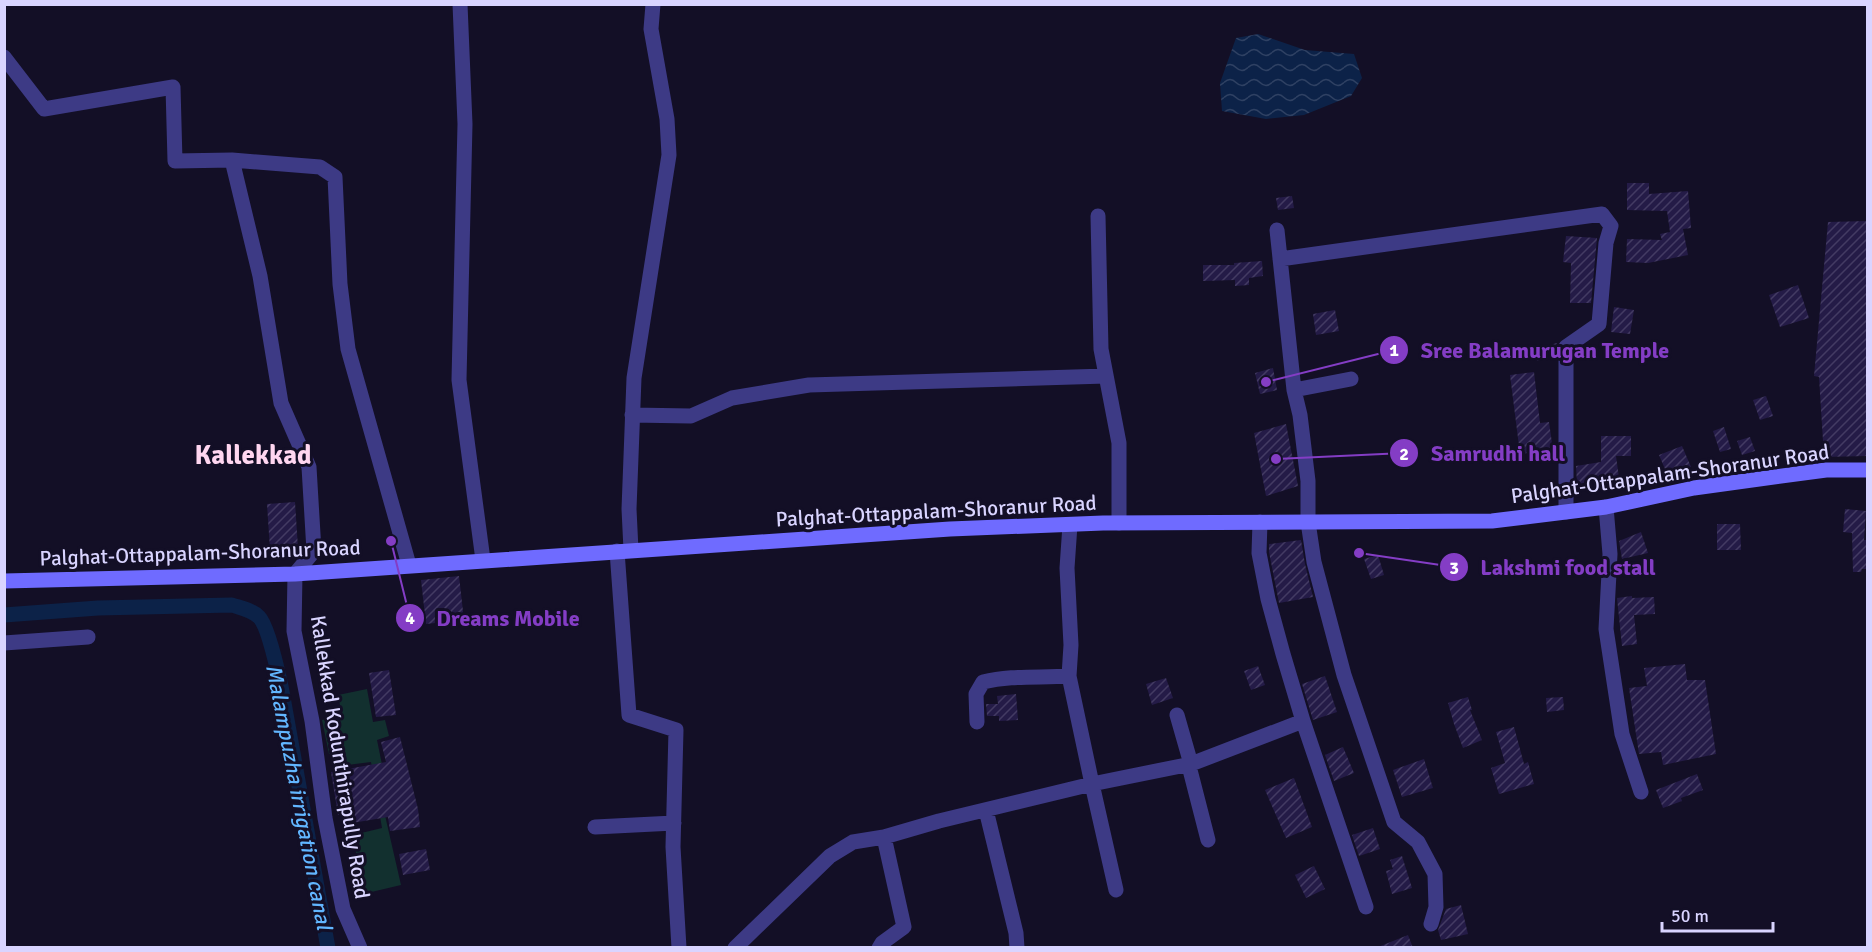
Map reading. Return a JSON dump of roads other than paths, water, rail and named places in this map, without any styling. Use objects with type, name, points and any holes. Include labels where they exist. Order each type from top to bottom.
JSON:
[{"type":"main road","name":"Palghat-Ottappalam-Shoranur Road","points":[[4,581],[295,574],[950,529],[1119,523],[1492,521],[1606,507],[1694,488],[1826,470],[1868,470]]},
{"type":"street","points":[[460,4],[465,124],[459,380],[483,560]]},
{"type":"street","points":[[653,4],[651,29],[667,119],[669,155],[634,378],[630,509],[624,551],[629,715],[676,730],[673,847],[679,948]]},
{"type":"street","points":[[4,57],[44,109],[173,87],[175,161],[232,160],[320,167],[335,177],[339,284],[348,349],[409,566]]},
{"type":"street","points":[[232,160],[260,276],[281,403],[309,467],[315,551],[295,574]]},
{"type":"street","points":[[1280,259],[1602,214],[1611,226],[1606,243],[1599,324],[1566,347],[1566,512]]},
{"type":"street","points":[[1098,216],[1101,349],[1119,443],[1119,523]]},
{"type":"street","points":[[1277,230],[1294,390],[1300,415],[1308,481],[1308,522],[1314,562],[1344,675],[1394,822],[1418,842],[1435,874],[1436,907],[1431,924]]},
{"type":"street","points":[[632,415],[691,416],[732,398],[809,385],[1106,376]]},
{"type":"street","points":[[1294,390],[1351,379]]},
{"type":"street","points":[[1606,507],[1610,554],[1606,629],[1622,734],[1641,792]]},
{"type":"street","points":[[1260,522],[1259,554],[1268,599],[1303,721],[1366,907]]},
{"type":"street","points":[[1070,525],[1067,568],[1071,645],[1070,676],[1116,890]]},
{"type":"street","name":"Kallekkad Kodunthirapully Road","points":[[295,574],[294,631],[312,721],[325,818],[343,909],[360,948]]},
{"type":"street","points":[[4,643],[88,637]]},
{"type":"street","points":[[977,722],[976,694],[983,682],[1005,677],[1070,676]]},
{"type":"street","points":[[1177,715],[1208,840]]},
{"type":"street","points":[[735,948],[830,856],[853,842],[884,837],[1092,784],[1190,765],[1303,721]]},
{"type":"street","points":[[986,810],[1016,933],[1017,948]]},
{"type":"street","points":[[595,827],[674,823]]},
{"type":"street","points":[[879,948],[882,943],[904,927],[884,837]]},
{"type":"water","points":[[1258,34],[1305,50],[1354,54],[1362,78],[1351,96],[1304,115],[1266,119],[1222,111],[1220,83],[1236,38]]},
{"type":"waterway","name":"Malampuzha irrigation canal","points":[[4,615],[98,608],[232,605],[250,611],[259,617],[269,639],[281,686],[328,948]]},
{"type":"place","name":"Sree Balamurugan Temple","points":[[1266,382]]},
{"type":"place","name":"Samrudhi hall","points":[[1276,459]]},
{"type":"place","name":"Dreams Mobile","points":[[391,541]]},
{"type":"place","name":"Lakshmi food stall","points":[[1359,553]]},
{"type":"district","name":"Kallekkad","points":[[253,455]]}]
